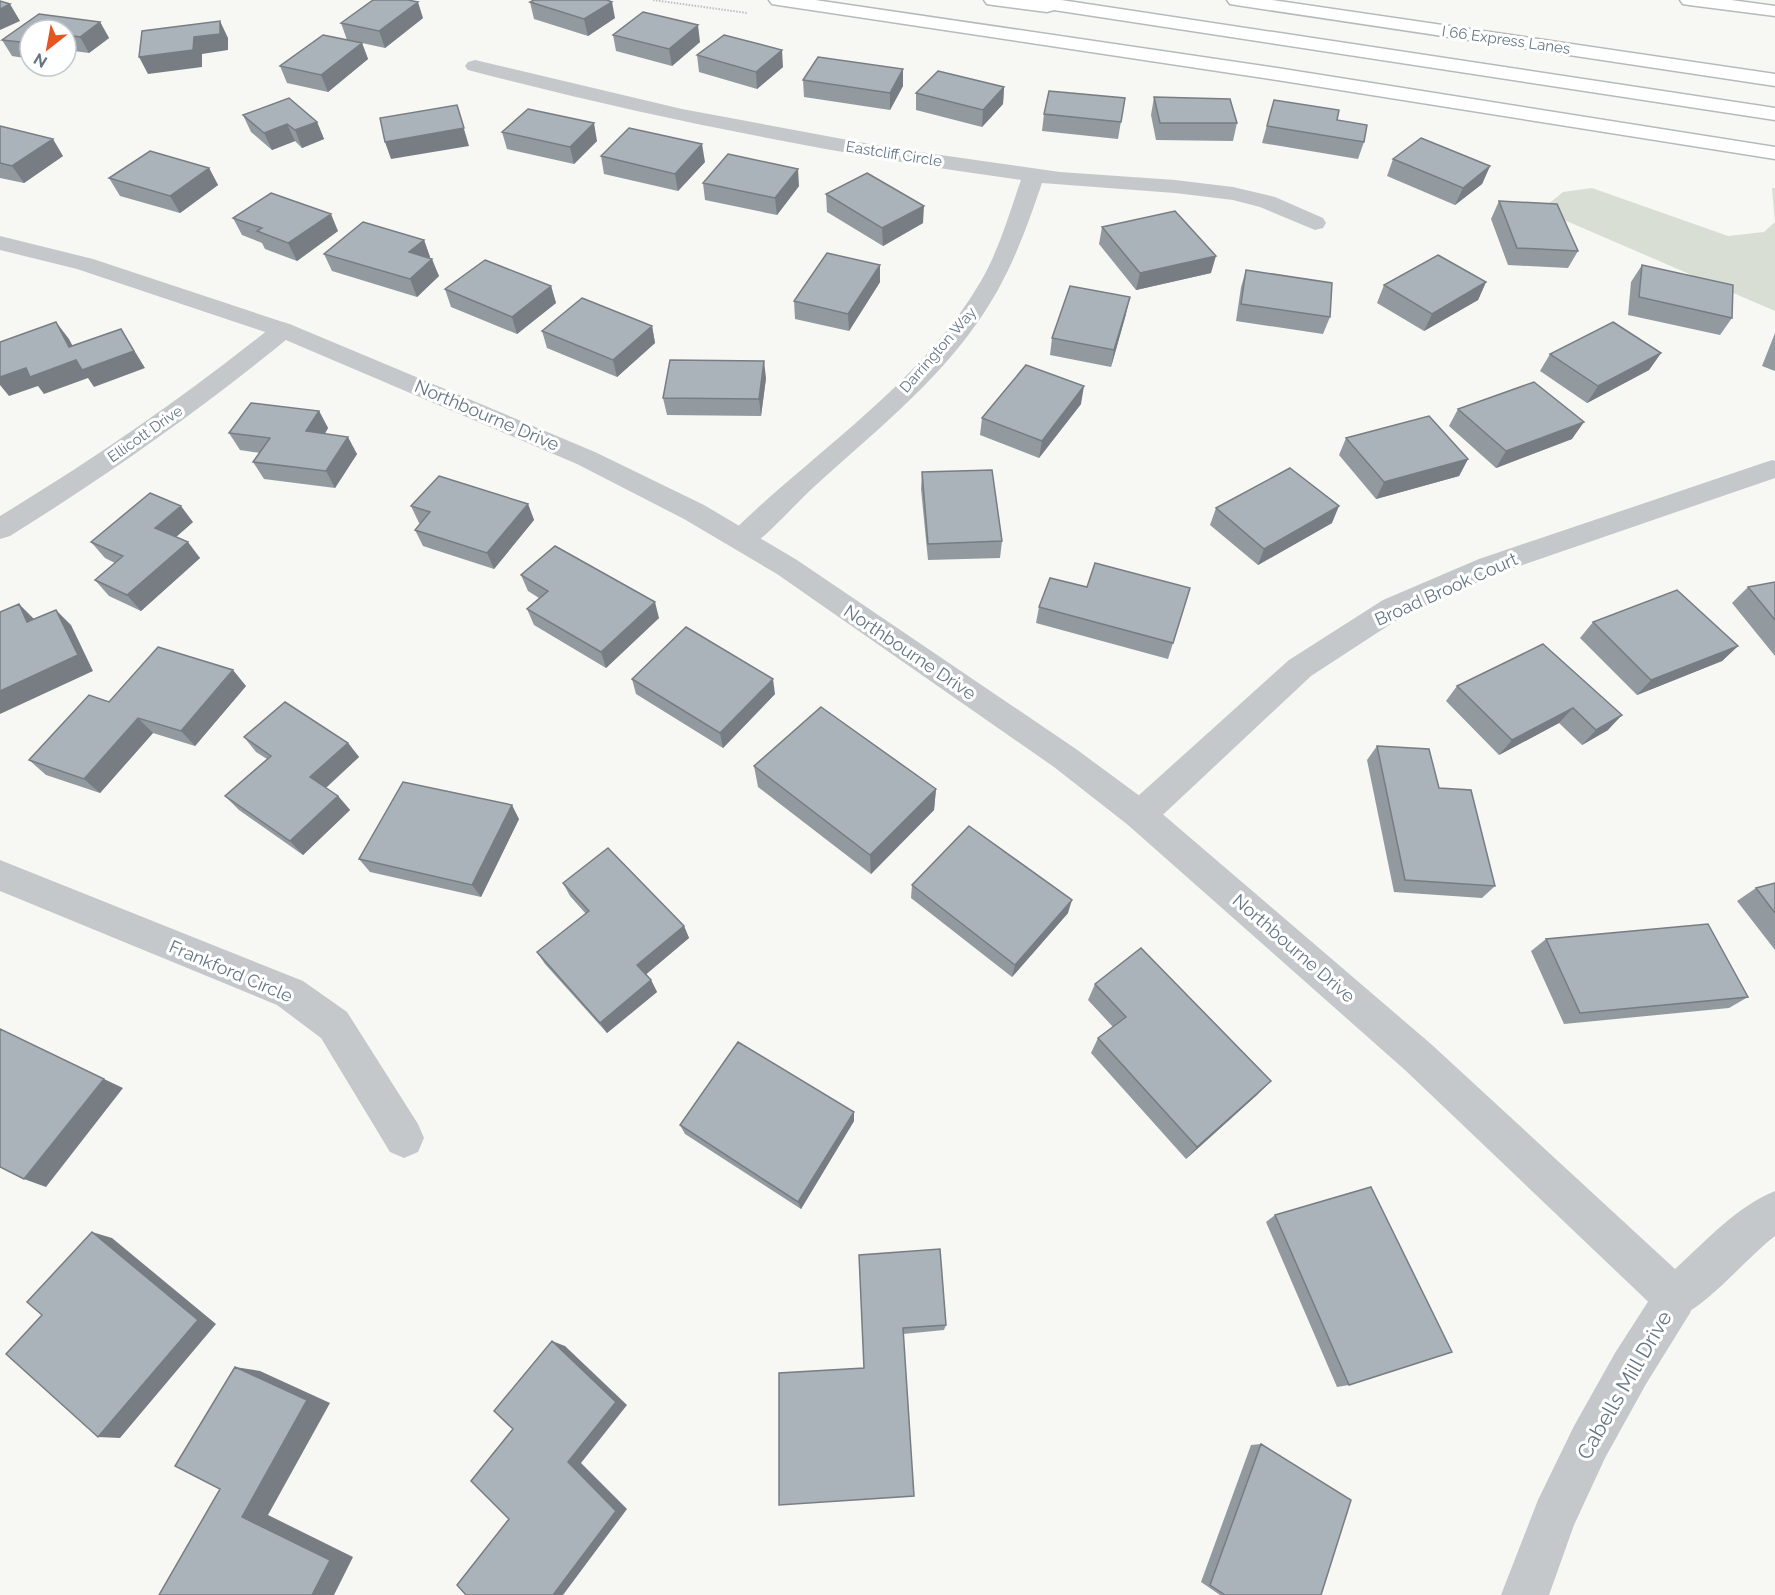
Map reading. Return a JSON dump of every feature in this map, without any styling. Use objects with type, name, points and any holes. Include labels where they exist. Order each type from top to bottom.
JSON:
[{"type":"highway","points":[[778,0],[1266,72],[1775,153]]},
{"type":"highway","points":[[993,0],[1177,22]]},
{"type":"highway","points":[[1025,0],[1775,114]]},
{"type":"highway","name":"I 66 Express Lanes","points":[[1236,0],[1775,80]]},
{"type":"highway","points":[[1689,0],[1775,11]]},
{"type":"street","name":"Eastcliff Circle","points":[[475,66],[538,83],[772,134],[1033,176],[1227,193],[1263,200],[1315,223]]},
{"type":"street","name":"Darrington Way","points":[[742,539],[767,513],[912,384],[965,322],[992,282],[1011,244],[1033,176]]},
{"type":"street","name":"Northbourne Drive","points":[[0,243],[85,264],[283,330],[586,458],[742,539],[787,567],[1065,758],[1140,815],[1418,1058],[1675,1298]]},
{"type":"street","name":"Ellicott Drive","points":[[0,529],[133,445],[283,330]]},
{"type":"street","name":"Broad Brook Court","points":[[1140,815],[1300,668],[1393,608],[1489,566],[1772,469]]},
{"type":"street","name":"Frankford Circle","points":[[0,875],[290,993],[334,1025],[404,1138]]},
{"type":"street","name":"Cabells Mill Drive","points":[[1525,1595],[1536,1562],[1580,1458],[1635,1358],[1675,1298],[1742,1236],[1775,1211]]},
{"type":"shaded area","points":[[1592,188],[1728,236],[1764,232],[1775,222],[1775,311],[1541,210],[1563,192]]},
{"type":"shaded area","points":[[1772,188],[1775,188],[1775,222]]},
{"type":"building","points":[[373,0],[418,2],[379,31],[341,23]]},
{"type":"building","points":[[534,0],[607,0],[612,2],[584,19],[530,2]]},
{"type":"building","points":[[0,1],[10,4],[0,9]]},
{"type":"building","points":[[643,12],[698,25],[669,49],[613,35]]},
{"type":"building","points":[[39,14],[70,18],[33,18]]},
{"type":"building","points":[[78,19],[100,22],[78,37]]},
{"type":"building","points":[[220,21],[220,34],[194,37],[193,50],[139,57],[142,31]]},
{"type":"building","points":[[18,29],[18,42],[2,40]]},
{"type":"building","points":[[323,35],[362,43],[321,75],[280,66]]},
{"type":"building","points":[[724,35],[782,50],[756,72],[697,55]]},
{"type":"building","points":[[818,57],[903,69],[890,93],[803,80]]},
{"type":"building","points":[[938,71],[1004,87],[983,110],[916,93]]},
{"type":"building","points":[[1049,91],[1125,98],[1121,122],[1044,114]]},
{"type":"building","points":[[1154,97],[1230,99],[1237,123],[1160,123]]},
{"type":"building","points":[[289,98],[317,122],[295,130],[287,124],[264,133],[243,115]]},
{"type":"building","points":[[1274,100],[1339,110],[1337,120],[1367,125],[1364,142],[1267,126]]},
{"type":"building","points":[[457,105],[464,128],[385,142],[380,118]]},
{"type":"building","points":[[528,109],[594,123],[570,147],[502,132]]},
{"type":"building","points":[[0,126],[53,139],[12,166],[0,163]]},
{"type":"building","points":[[629,128],[702,144],[675,174],[601,156]]},
{"type":"building","points":[[1421,138],[1490,166],[1463,188],[1393,159]]},
{"type":"building","points":[[150,151],[209,168],[170,196],[109,178]]},
{"type":"building","points":[[728,154],[798,169],[775,198],[703,183]]},
{"type":"building","points":[[867,173],[924,206],[882,228],[826,194]]},
{"type":"building","points":[[271,193],[331,214],[288,243],[257,231],[262,228],[233,218]]},
{"type":"building","points":[[1499,201],[1557,204],[1578,251],[1517,248]]},
{"type":"building","points":[[1175,211],[1216,256],[1140,273],[1102,227]]},
{"type":"building","points":[[363,222],[424,240],[409,252],[432,259],[410,279],[324,254]]},
{"type":"building","points":[[827,253],[880,265],[848,314],[794,301]]},
{"type":"building","points":[[1438,255],[1486,282],[1432,314],[1384,285]]},
{"type":"building","points":[[485,260],[551,286],[512,317],[445,289]]},
{"type":"building","points":[[1642,265],[1733,285],[1732,318],[1639,297]]},
{"type":"building","points":[[1246,270],[1332,283],[1330,317],[1241,304]]},
{"type":"building","points":[[1070,286],[1130,297],[1114,350],[1052,338]]},
{"type":"building","points":[[582,298],[652,326],[613,360],[542,331]]},
{"type":"building","points":[[56,322],[69,347],[121,329],[134,351],[82,370],[76,360],[30,377],[26,368],[0,377],[0,342]]},
{"type":"building","points":[[1613,322],[1661,353],[1598,386],[1550,354]]},
{"type":"building","points":[[670,360],[764,361],[759,399],[663,398]]},
{"type":"building","points":[[1026,365],[1084,386],[1042,441],[982,418]]},
{"type":"building","points":[[1534,382],[1584,422],[1506,451],[1458,409]]},
{"type":"building","points":[[251,403],[319,411],[306,431],[348,437],[326,471],[253,462],[270,438],[229,433]]},
{"type":"building","points":[[1429,416],[1468,459],[1384,482],[1346,438]]},
{"type":"building","points":[[1290,468],[1339,506],[1264,549],[1216,508]]},
{"type":"building","points":[[992,470],[1002,541],[928,544],[922,472]]},
{"type":"building","points":[[439,476],[528,504],[487,553],[415,530],[430,512],[411,506]]},
{"type":"building","points":[[150,493],[181,506],[155,528],[188,542],[127,595],[95,580],[123,556],[91,542]]},
{"type":"building","points":[[555,546],[655,602],[601,652],[527,609],[548,591],[521,575]]},
{"type":"building","points":[[1095,563],[1190,588],[1173,643],[1039,607],[1050,578],[1087,587]]},
{"type":"building","points":[[1775,582],[1775,620],[1748,587]]},
{"type":"building","points":[[1677,590],[1738,646],[1651,680],[1593,622]]},
{"type":"building","points":[[19,604],[27,622],[56,610],[78,655],[0,691],[0,612]]},
{"type":"building","points":[[686,627],[773,679],[720,733],[632,679]]},
{"type":"building","points":[[1543,644],[1622,715],[1596,730],[1573,708],[1512,740],[1457,686]]},
{"type":"building","points":[[158,647],[233,670],[181,731],[138,718],[84,779],[29,760],[89,695],[109,702]]},
{"type":"building","points":[[285,702],[348,743],[310,777],[338,796],[290,841],[225,796],[271,756],[244,737]]},
{"type":"building","points":[[821,707],[936,789],[870,855],[754,766]]},
{"type":"building","points":[[1377,746],[1429,749],[1439,788],[1471,790],[1495,886],[1405,880]]},
{"type":"building","points":[[403,782],[512,805],[472,885],[359,859]]},
{"type":"building","points":[[969,826],[1072,900],[1015,965],[912,885]]},
{"type":"building","points":[[608,848],[684,926],[637,965],[651,980],[600,1023],[537,952],[589,911],[563,883]]},
{"type":"building","points":[[1775,883],[1775,913],[1756,888]]},
{"type":"building","points":[[1708,924],[1748,997],[1580,1013],[1546,939]]},
{"type":"building","points":[[1141,948],[1271,1081],[1197,1147],[1098,1038],[1126,1017],[1095,984]]},
{"type":"building","points":[[0,1029],[104,1079],[24,1179],[0,1167]]},
{"type":"building","points":[[738,1042],[854,1112],[798,1202],[680,1125]]},
{"type":"building","points":[[1371,1187],[1452,1352],[1349,1385],[1275,1215]]},
{"type":"building","points":[[92,1232],[198,1320],[98,1437],[6,1354],[42,1315],[27,1302]]},
{"type":"building","points":[[940,1249],[946,1325],[903,1328],[914,1496],[779,1505],[779,1373],[864,1368],[859,1255]]},
{"type":"building","points":[[552,1341],[616,1402],[568,1462],[616,1511],[553,1595],[466,1595],[457,1585],[509,1519],[471,1481],[513,1429],[494,1411]]},
{"type":"building","points":[[235,1367],[307,1400],[242,1517],[330,1560],[312,1595],[159,1595],[220,1489],[175,1466]]},
{"type":"building","points":[[1261,1444],[1351,1500],[1321,1595],[1225,1595],[1210,1585]]}]
